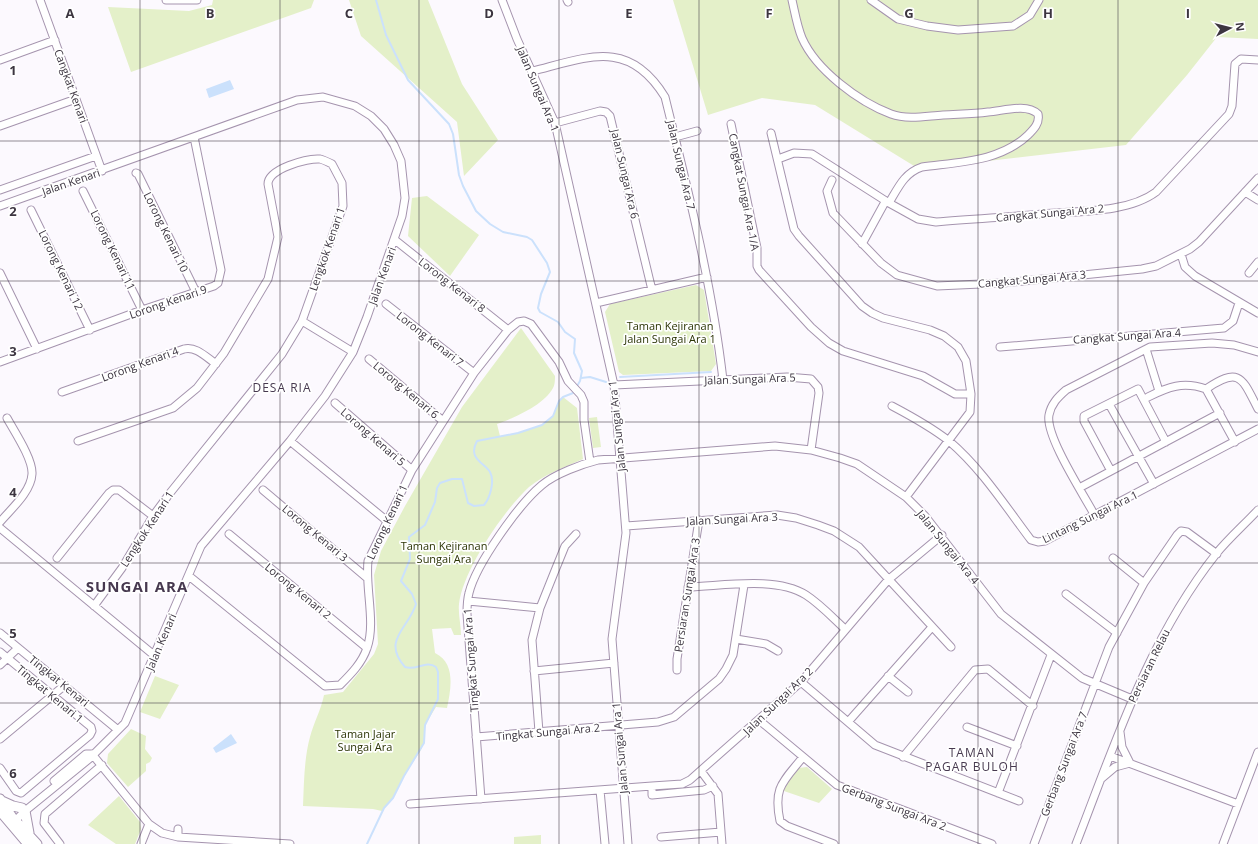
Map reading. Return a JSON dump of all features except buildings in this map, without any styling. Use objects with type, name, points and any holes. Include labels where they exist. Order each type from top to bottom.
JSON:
[{"type":"main road","points":[[1,800],[9,805],[23,810],[32,842]]},
{"type":"main road","points":[[1,800],[12,821]]},
{"type":"main road","points":[[0,811],[32,842]]},
{"type":"street","name":"Cangkat Kenari","points":[[40,0],[102,171]]},
{"type":"street","points":[[166,0],[197,0]]},
{"type":"street","name":"Jalan Sungai Ara 1","points":[[502,0],[517,39],[533,71],[555,123],[614,385],[626,540],[612,634],[628,844]]},
{"type":"street","points":[[792,0],[802,38],[814,59],[829,74],[860,97],[891,114],[912,117],[1021,109],[1034,110],[1038,114],[1038,123],[1032,131],[1023,140],[1005,150],[979,159],[922,167],[912,170],[904,178],[887,202],[862,244]]},
{"type":"street","points":[[871,0],[898,19],[927,26],[958,30],[1013,26],[1030,16],[1039,0]]},
{"type":"street","points":[[0,60],[55,40]]},
{"type":"street","name":"Jalan Sungai Ara 7","points":[[533,71],[601,56],[615,57],[636,65],[652,79],[664,97],[675,137],[707,277],[718,336],[723,380]]},
{"type":"street","name":"Cangkat Sungai Ara 2","points":[[778,159],[794,153],[812,154],[887,202],[918,219],[936,222],[1102,209],[1136,203],[1148,199],[1156,192],[1229,114],[1232,106],[1235,64],[1241,59],[1258,60]]},
{"type":"street","name":"Jalan Kenari","points":[[0,206],[102,171],[297,100],[323,98],[355,106],[371,116],[384,129],[394,145],[400,161],[405,198],[402,216],[395,240],[353,352],[325,396],[290,441],[201,546],[130,715],[107,742],[23,810],[12,821]]},
{"type":"street","points":[[0,126],[76,99]]},
{"type":"street","name":"Jalan Sungai Ara 6","points":[[555,123],[600,111],[606,112],[610,116],[652,290]]},
{"type":"street","name":"Cangkat Sungai Ara 1/A","points":[[731,124],[757,248],[757,266],[759,270],[811,327],[836,347],[923,376],[955,394],[971,394]]},
{"type":"street","points":[[675,137],[698,131]]},
{"type":"street","points":[[771,133],[794,229],[799,236],[862,306],[872,313],[930,330],[944,336],[958,347],[966,361],[971,394],[970,412],[949,442],[906,497]]},
{"type":"street","name":"Lorong Kenari 9","points":[[0,362],[218,283],[221,270],[194,137]]},
{"type":"street","points":[[0,190],[96,156]]},
{"type":"street","name":"Lengkok Kenari 1","points":[[78,441],[173,408],[196,388],[216,364],[268,279],[278,237],[268,184],[269,178],[274,172],[299,163],[318,159],[323,160],[335,168],[342,183],[343,206],[302,321],[282,354],[153,516],[122,568],[94,606]]},
{"type":"street","name":"Lorong Kenari 10","points":[[136,173],[138,174],[196,292]]},
{"type":"street","name":"Cangkat Sungai Ara 3","points":[[832,180],[827,191],[833,213],[880,263],[897,275],[937,286],[1003,283],[1142,269],[1156,266],[1181,254],[1199,242],[1258,178]]},
{"type":"street","name":"Lorong Kenari 11","points":[[83,191],[142,310]]},
{"type":"street","points":[[1245,192],[1258,200]]},
{"type":"street","name":"Lorong Kenari 12","points":[[31,210],[90,330]]},
{"type":"street","name":"Lorong Kenari 8","points":[[395,240],[508,330]]},
{"type":"street","points":[[1181,254],[1185,267],[1191,273],[1258,313]]},
{"type":"street","points":[[1249,273],[1258,262]]},
{"type":"street","points":[[0,272],[37,349]]},
{"type":"street","points":[[596,303],[707,277]]},
{"type":"street","name":"Cangkat Sungai Ara 4","points":[[1000,347],[1224,328],[1233,321],[1239,303]]},
{"type":"street","name":"Lorong Kenari 7","points":[[386,304],[474,373]]},
{"type":"street","points":[[302,321],[353,352]]},
{"type":"street","name":"Lorong Kenari 1","points":[[189,576],[325,686],[340,685],[357,667],[367,648],[370,634],[366,577],[368,561],[412,470],[474,373],[508,330],[518,322],[524,321],[531,324],[559,362],[572,386],[584,402],[584,420],[590,462]]},
{"type":"street","points":[[1095,516],[1050,433],[1049,416],[1053,405],[1066,390],[1146,349],[1212,343],[1244,347],[1258,352]]},
{"type":"street","name":"Lorong Kenari 4","points":[[62,392],[184,349],[190,348],[196,350],[216,364]]},
{"type":"street","points":[[1146,349],[1159,391]]},
{"type":"street","name":"Lorong Kenari 6","points":[[369,359],[443,422]]},
{"type":"street","points":[[1206,389],[1218,381],[1232,376],[1239,378],[1245,385],[1258,409]]},
{"type":"street","name":"Jalan Sungai Ara 5","points":[[614,385],[787,377],[811,379],[818,387],[819,393],[811,450]]},
{"type":"street","points":[[1148,397],[1159,391],[1174,387],[1194,385],[1206,389],[1235,442]]},
{"type":"street","points":[[1111,471],[1084,416],[1138,389],[1166,442]]},
{"type":"street","name":"Lorong Kenari 5","points":[[335,403],[412,470]]},
{"type":"street","points":[[1109,404],[1154,484]]},
{"type":"street","name":"Lintang Sungai Ara 1","points":[[892,406],[916,418],[949,442],[981,475],[1034,542],[1046,541],[1258,429]]},
{"type":"street","points":[[1079,488],[1220,414]]},
{"type":"street","points":[[0,522],[24,493],[32,473],[30,462],[7,418]]},
{"type":"street","points":[[290,441],[387,521]]},
{"type":"street","name":"Jalan Sungai Ara 4","points":[[620,458],[776,446],[811,450],[857,464],[906,497],[942,535],[1001,614],[1082,678],[1094,685],[1132,699]]},
{"type":"street","name":"Tingkat Sungai Ara 1","points":[[481,799],[467,614],[472,584],[499,536],[528,499],[546,482],[590,462],[620,458]]},
{"type":"street","points":[[57,558],[113,490],[119,490],[153,516]]},
{"type":"street","name":"Lorong Kenari 3","points":[[263,490],[366,577]]},
{"type":"street","name":"Persiaran Relau","points":[[1076,844],[1132,699],[1166,630],[1185,598],[1217,554],[1258,510]]},
{"type":"street","name":"Jalan Sungai Ara 3","points":[[626,526],[777,515],[818,524],[834,531],[859,547],[951,647]]},
{"type":"street","name":"Persiaran Sungai Ara 3","points":[[677,670],[677,659],[699,520]]},
{"type":"street","points":[[0,528],[155,656]]},
{"type":"street","name":"Gerbang Sungai Ara 7","points":[[1034,844],[1094,685],[1117,633],[1144,583],[1177,535],[1182,531],[1187,532],[1217,554]]},
{"type":"street","name":"Lorong Kenari 2","points":[[229,534],[367,648]]},
{"type":"street","points":[[539,732],[532,640],[540,608],[565,546],[576,534]]},
{"type":"street","name":"Jalan Sungai Ara 2","points":[[624,788],[682,784],[690,780],[760,720],[800,682],[888,580],[942,535]]},
{"type":"street","points":[[1113,558],[1144,583]]},
{"type":"street","points":[[688,587],[776,584],[787,586],[805,594],[818,603],[845,629]]},
{"type":"street","name":"Tingkat Sungai Ara 2","points":[[476,737],[619,726],[658,722],[674,717],[722,674],[733,655],[744,585]]},
{"type":"street","points":[[1066,594],[1117,633]]},
{"type":"street","points":[[468,601],[540,608]]},
{"type":"street","points":[[848,722],[932,627]]},
{"type":"street","name":"Tingkat Kenari","points":[[0,633],[118,730]]},
{"type":"street","points":[[736,640],[766,644],[778,652]]},
{"type":"street","points":[[0,665],[18,648]]},
{"type":"street","name":"Tingkat Kenari 1","points":[[0,652],[91,727],[92,731],[90,735],[22,793],[16,791],[0,768]]},
{"type":"street","points":[[998,793],[1033,706],[1051,655]]},
{"type":"street","points":[[534,671],[614,663]]},
{"type":"street","points":[[903,757],[975,670],[988,670],[1033,706]]},
{"type":"street","points":[[888,676],[908,692]]},
{"type":"street","points":[[800,682],[876,745],[903,757],[1019,801]]},
{"type":"street","points":[[0,739],[65,685]]},
{"type":"street","name":"Gerbang Sungai Ara 2","points":[[760,720],[837,786],[992,844]]},
{"type":"street","points":[[967,727],[1016,746]]},
{"type":"street","points":[[1120,730],[1122,747],[1130,763]]},
{"type":"street","points":[[1223,844],[1258,752]]},
{"type":"street","points":[[92,754],[149,824],[162,833],[178,837],[290,844]]},
{"type":"street","points":[[1110,756],[1238,804]]},
{"type":"street","points":[[803,757],[778,790],[777,798],[780,821],[787,826],[834,844]]},
{"type":"street","points":[[1101,779],[1115,767],[1130,763]]},
{"type":"street","points":[[60,844],[44,823],[45,814],[102,765]]},
{"type":"street","points":[[701,771],[718,794],[722,844]]},
{"type":"street","points":[[652,786],[652,795],[704,790],[713,786]]},
{"type":"street","points":[[410,804],[624,788]]},
{"type":"street","points":[[600,790],[605,844]]},
{"type":"street","points":[[142,844],[149,824]]},
{"type":"street","points":[[178,829],[178,837]]},
{"type":"street","points":[[661,837],[721,832]]},
{"type":"green space","points":[[213,0],[314,0],[311,8],[131,72],[108,7],[189,11],[212,5]]},
{"type":"green space","points":[[349,0],[428,0],[462,84],[498,140],[464,176],[457,122],[361,36]]},
{"type":"green space","points":[[673,0],[1258,0],[1258,39],[1217,37],[1187,75],[1126,145],[919,169],[815,105],[762,98],[708,115]]},
{"type":"green space","points":[[427,196],[479,235],[450,276],[408,236],[412,198]]},
{"type":"green space","name":"Taman Kejiranan Jalan Sungai Ara 1","points":[[696,285],[704,290],[716,364],[711,371],[623,375],[619,372],[605,312],[610,304]]},
{"type":"green space","points":[[521,328],[555,376],[555,384],[549,394],[536,405],[497,424],[500,436],[528,430],[543,424],[553,416],[557,405],[563,397],[577,408],[583,459],[535,482],[519,497],[497,525],[476,558],[462,590],[459,604],[461,635],[454,635],[451,628],[432,629],[435,653],[442,657],[449,670],[450,693],[447,708],[436,707],[425,725],[425,739],[421,750],[404,776],[393,798],[382,811],[373,809],[303,806],[308,745],[324,695],[343,692],[374,654],[378,644],[374,575],[381,551],[462,407]]},
{"type":"green space","points":[[597,417],[601,447],[593,448],[589,418]]},
{"type":"green space","points":[[155,676],[179,685],[160,719],[140,712]]},
{"type":"green space","points":[[131,729],[146,736],[145,749],[152,758],[150,762],[146,764],[146,771],[128,787],[107,763],[108,754]]},
{"type":"green space","points":[[807,767],[832,789],[819,803],[781,790],[798,768]]},
{"type":"green space","points":[[119,796],[140,822],[141,829],[135,844],[116,844],[88,825]]},
{"type":"green space","points":[[541,835],[541,844],[514,844],[514,837]]},
{"type":"water","points":[[230,80],[234,89],[209,98],[206,89]]},
{"type":"water","points":[[231,734],[237,743],[216,753],[213,748]]},
{"type":"waterway","points":[[367,844],[384,808],[393,798],[404,776],[424,743],[425,725],[438,699],[438,672],[436,667],[432,665],[413,668],[405,667],[398,658],[396,649],[396,642],[399,634],[413,612],[416,604],[412,594],[401,581],[410,559],[409,537],[425,525],[435,502],[437,488],[440,483],[452,479],[462,479],[468,503],[474,506],[484,505],[490,494],[492,480],[488,469],[475,456],[474,447],[477,441],[518,433],[542,425],[553,416],[559,401],[563,397],[573,393],[580,381],[582,371],[574,353],[575,339],[565,332],[558,322],[540,312],[538,308],[541,294],[550,272],[547,263],[532,240],[527,237],[503,232],[490,224],[476,211],[459,175],[453,134],[449,124],[408,80],[386,35],[376,0]]},
{"type":"waterway","points":[[620,377],[711,372]]},
{"type":"waterway","points":[[581,378],[590,377],[606,382]]},
{"type":"district","name":"DESA RIA","points":[[282,388]]},
{"type":"district","name":"SUNGAI ARA","points":[[137,587]]},
{"type":"district","name":"TAMAN PAGAR BULOH","points":[[972,760]]},
{"type":"park label","name":"Taman Kejiranan Sungai Ara","points":[[444,552]]},
{"type":"park label","name":"Taman Jajar Sungai Ara","points":[[365,740]]}]
